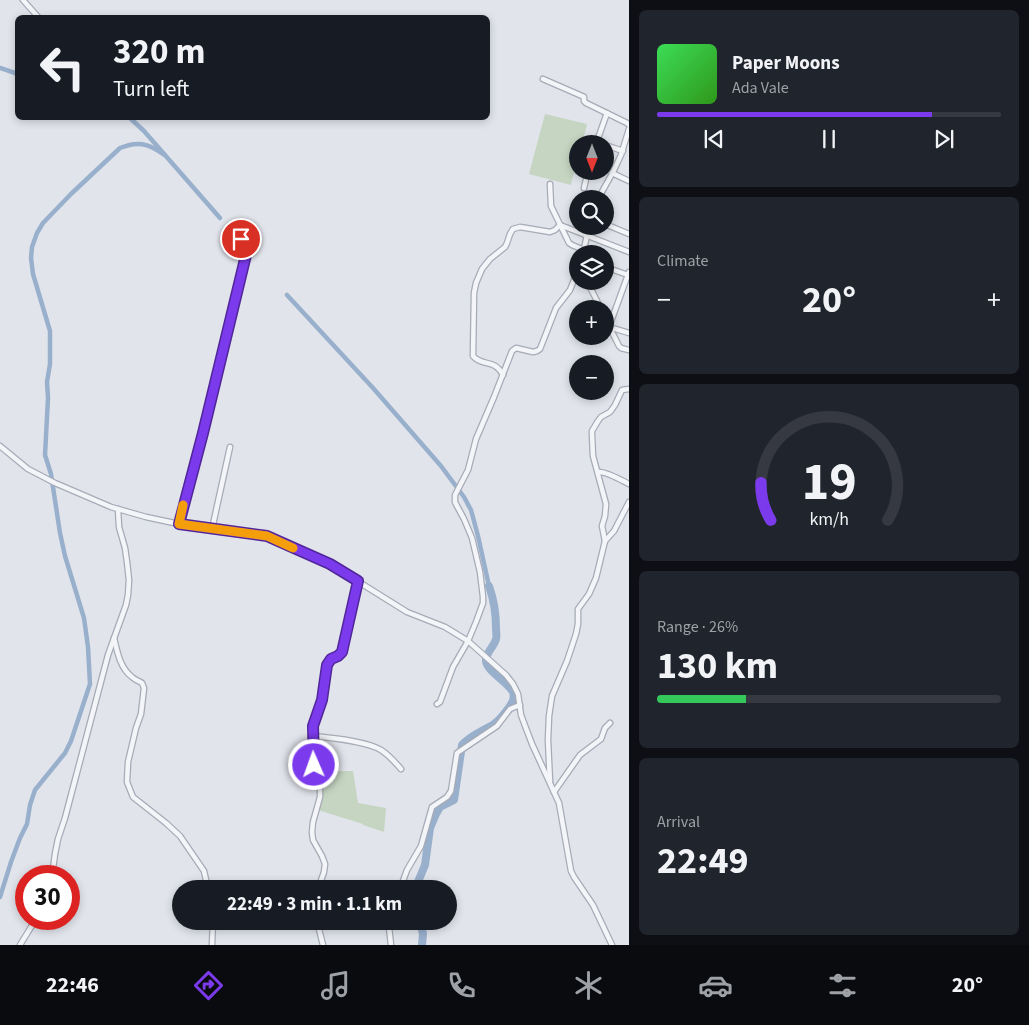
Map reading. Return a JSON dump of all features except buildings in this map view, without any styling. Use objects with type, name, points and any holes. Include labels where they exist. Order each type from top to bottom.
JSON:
[{"type":"street","points":[[23,0],[37,15]]},
{"type":"street","points":[[543,79],[584,97],[586,103],[629,125]]},
{"type":"street","points":[[599,135],[607,113]]},
{"type":"street","points":[[614,169],[622,152],[629,129]]},
{"type":"street","points":[[614,148],[629,155]]},
{"type":"street","points":[[614,174],[629,181]]},
{"type":"street","points":[[584,188],[586,180]]},
{"type":"street","points":[[550,184],[551,206],[569,243],[572,245]]},
{"type":"street","points":[[560,225],[569,228]]},
{"type":"street","points":[[503,375],[491,363],[474,358],[473,315],[476,283],[485,265],[505,247],[510,232],[514,228],[520,227],[550,232],[560,225]]},
{"type":"street","points":[[614,228],[629,234]]},
{"type":"street","points":[[584,245],[586,235],[629,252]]},
{"type":"street","points":[[179,524],[246,255],[241,239]]},
{"type":"street","points":[[614,270],[628,273],[614,315]]},
{"type":"street","points":[[438,704],[453,667],[468,641],[480,611],[483,597],[480,572],[472,538],[456,506],[455,495],[470,464],[480,427],[512,351],[517,348],[534,352],[540,349],[557,307],[570,290]]},
{"type":"street","points":[[614,328],[629,333]]},
{"type":"street","points":[[614,335],[620,347],[629,350]]},
{"type":"street","points":[[606,541],[602,526],[606,504],[593,456],[592,431],[601,417],[616,406],[622,390],[629,389]]},
{"type":"street","points":[[0,446],[28,469],[52,482],[118,509],[179,524],[274,538],[330,564],[407,612],[445,627],[468,641],[506,675],[518,694],[521,715],[526,730],[561,811],[571,871],[593,905],[612,945]]},
{"type":"street","points":[[212,529],[230,447]]},
{"type":"street","points":[[598,472],[601,471],[629,484]]},
{"type":"street","points":[[550,784],[548,734],[552,696],[576,634],[578,609],[594,583],[606,541],[614,532],[629,502]]},
{"type":"street","points":[[54,865],[59,834],[65,818],[108,655],[126,605],[129,587],[126,555],[119,527],[118,509]]},
{"type":"street","points":[[321,880],[325,864],[313,840],[312,832],[320,797],[320,788],[314,765],[313,722],[322,700],[327,665],[331,659],[342,652],[358,581]]},
{"type":"street","points":[[114,638],[126,672],[142,683],[144,688],[141,714],[128,762],[128,782],[133,797],[180,836],[204,871],[206,880]]},
{"type":"street","points":[[403,880],[421,846],[432,807],[447,797],[451,791],[457,753],[497,726],[510,709],[520,705]]},
{"type":"street","points":[[554,792],[580,755],[601,739],[605,728],[610,723]]},
{"type":"street","points":[[312,736],[339,738],[377,748],[389,755],[401,769]]},
{"type":"street","points":[[20,945],[29,930]]},
{"type":"street","points":[[212,930],[212,945]]},
{"type":"street","points":[[319,930],[323,945]]},
{"type":"street","points":[[390,930],[392,945]]},
{"type":"green space","points":[[545,114],[587,124],[584,135],[569,135],[569,180],[572,180],[571,185],[529,174]]},
{"type":"green space","points":[[317,769],[353,771],[358,803],[386,808],[384,832],[318,810],[322,794]]},
{"type":"waterway","points":[[0,68],[15,73]]},
{"type":"waterway","points":[[132,120],[220,218]]},
{"type":"waterway","points":[[0,897],[11,862],[27,824],[35,790],[65,753],[71,741],[90,684],[84,618],[65,556],[51,474],[45,455],[50,331],[33,274],[32,247],[43,223],[120,148],[132,144],[142,144],[152,147],[163,154]]},
{"type":"waterway","points":[[287,295],[373,388],[441,466],[464,497],[471,510],[489,586]]},
{"type":"waterway","points":[[419,880],[425,865],[430,828],[436,814],[440,807],[454,800],[462,745],[496,722],[505,713],[513,700],[513,692],[489,668],[486,660],[496,636],[496,617],[489,586]]},
{"type":"waterway","points":[[422,930],[422,945]]},
{"type":"slow traffic","points":[[183,505],[179,524],[267,536],[293,548]]},
{"type":"route","points":[[241,239],[246,255],[179,524],[274,538],[330,564],[358,581],[342,652],[331,659],[327,665],[322,700],[313,726],[314,765]]}]
